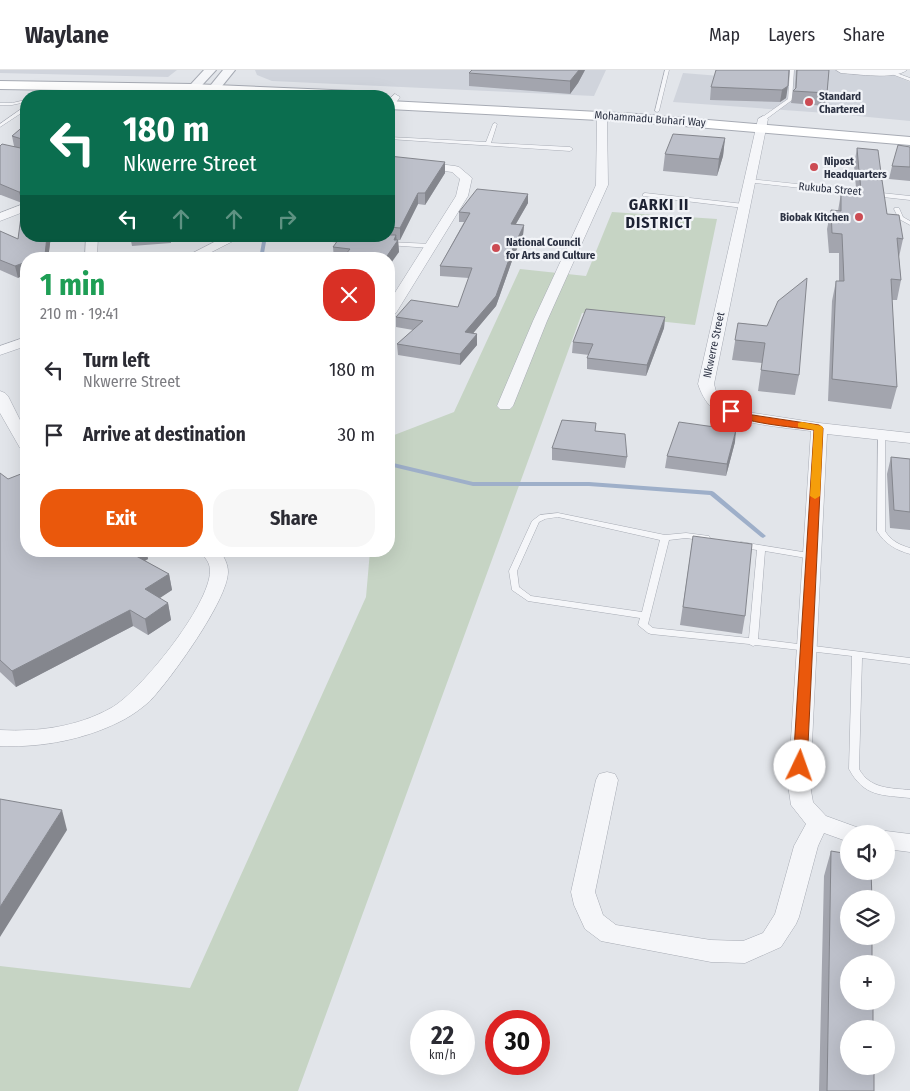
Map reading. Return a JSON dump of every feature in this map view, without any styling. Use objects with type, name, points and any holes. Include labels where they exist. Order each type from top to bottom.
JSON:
[{"type":"main road","points":[[0,85],[105,90]]},
{"type":"main road","points":[[0,93],[20,94]]},
{"type":"main road","name":"Mohammadu Buhari Way","points":[[395,102],[658,111],[910,141]]},
{"type":"main road","name":"Mohammadu Buhari Way","points":[[395,102],[910,133]]},
{"type":"street","points":[[192,90],[210,70]]},
{"type":"street","points":[[213,90],[229,70]]},
{"type":"street","points":[[841,70],[891,72],[902,70]]},
{"type":"street","points":[[505,406],[540,321],[602,185],[602,115]]},
{"type":"street","name":"Nkwerre Street","points":[[762,123],[706,384],[710,396],[719,406],[743,416],[819,428],[910,438]]},
{"type":"street","points":[[395,162],[455,169],[466,178],[462,196],[395,303]]},
{"type":"street","points":[[2,215],[20,209]]},
{"type":"street","points":[[202,252],[224,242]]},
{"type":"street","points":[[0,351],[20,343]]},
{"type":"street","points":[[0,396],[20,435]]},
{"type":"street","points":[[819,428],[799,785],[802,805],[818,822],[840,831]]},
{"type":"street","points":[[0,738],[13,739],[54,735],[98,722],[131,705],[159,677],[199,618],[219,577],[218,564],[214,557]]},
{"type":"street","points":[[607,780],[583,892],[586,905],[594,922],[610,934],[711,951],[745,952],[772,940],[786,917],[806,846],[818,822]]},
{"type":"street","points":[[895,842],[910,844]]},
{"type":"lane","points":[[658,111],[667,70]]},
{"type":"lane","points":[[762,123],[790,100],[792,70]]},
{"type":"lane","points":[[891,72],[910,80]]},
{"type":"lane","points":[[0,104],[20,102]]},
{"type":"lane","points":[[0,126],[20,112]]},
{"type":"lane","points":[[488,144],[495,124]]},
{"type":"lane","points":[[395,138],[570,149]]},
{"type":"lane","name":"Rukuba Street","points":[[749,181],[910,198]]},
{"type":"lane","points":[[645,195],[744,206]]},
{"type":"lane","points":[[897,209],[901,218],[910,223]]},
{"type":"lane","points":[[384,243],[431,246]]},
{"type":"lane","points":[[882,434],[881,531],[885,539],[894,546],[910,551]]},
{"type":"lane","points":[[646,616],[528,598],[515,588],[513,571],[536,521],[543,517],[558,515],[665,538],[689,535],[716,540]]},
{"type":"lane","points":[[665,538],[643,625],[651,631],[752,643],[806,647],[910,661]]},
{"type":"lane","points":[[734,544],[812,556]]},
{"type":"lane","points":[[752,643],[761,548]]},
{"type":"lane","points":[[857,654],[854,769],[858,780],[869,788],[910,794]]},
{"type":"shaded area","points":[[0,70],[177,70],[168,77],[0,73]]},
{"type":"shaded area","points":[[255,70],[606,70],[594,96],[272,81],[257,75]]},
{"type":"shaded area","points":[[758,70],[882,70],[910,82],[910,121],[673,102],[683,73],[757,79]]},
{"type":"green space","points":[[612,212],[717,219],[695,325],[582,313],[298,1091],[0,1091],[0,966],[190,988],[366,597],[369,557],[395,557],[395,435],[454,412],[520,269],[586,276]]},
{"type":"building","points":[[472,70],[579,70],[570,81],[469,73]]},
{"type":"building","points":[[716,70],[789,70],[788,86],[782,90],[711,87]]},
{"type":"building","points":[[797,70],[829,70],[827,93],[793,91],[796,88]]},
{"type":"building","points":[[20,129],[20,138],[12,136]]},
{"type":"building","points":[[673,134],[725,138],[719,159],[665,154]]},
{"type":"building","points":[[2,144],[20,148],[20,192],[0,184],[0,146]]},
{"type":"building","points":[[898,145],[910,147],[910,167],[892,166]]},
{"type":"building","points":[[857,148],[878,150],[881,173],[859,171]]},
{"type":"building","points":[[395,157],[445,162],[425,193],[418,193],[400,228],[395,228]]},
{"type":"building","points":[[860,178],[882,180],[887,214],[899,215],[903,239],[897,238],[901,280],[891,279],[897,387],[832,379],[836,281],[844,281],[842,234],[832,233],[831,210],[841,211],[841,193],[861,195]]},
{"type":"building","points":[[477,189],[528,194],[511,224],[524,225],[513,248],[496,296],[465,332],[477,334],[460,354],[397,344],[423,321],[396,317],[411,300],[458,307],[472,268],[440,266],[470,213],[459,212]]},
{"type":"building","points":[[20,224],[20,242],[46,242],[45,252],[20,252],[20,264],[15,266],[0,260],[0,231],[18,239]]},
{"type":"building","points":[[395,240],[398,240],[390,252],[348,252],[350,249],[333,247],[337,242],[395,242]]},
{"type":"building","points":[[807,278],[799,375],[761,370],[765,343],[735,340],[738,323],[767,326],[778,301]]},
{"type":"building","points":[[586,309],[665,317],[647,365],[587,358],[593,344],[573,342]]},
{"type":"building","points":[[562,420],[596,423],[595,431],[625,434],[627,457],[552,448]]},
{"type":"building","points":[[679,422],[736,430],[727,464],[667,456]]},
{"type":"building","points":[[891,457],[910,459],[910,512],[894,510]]},
{"type":"building","points":[[0,473],[8,479],[20,474],[20,557],[138,557],[169,574],[145,589],[168,603],[145,619],[130,610],[12,671],[0,660]]},
{"type":"building","points":[[693,536],[752,544],[745,616],[683,607]]},
{"type":"building","points":[[0,799],[62,810],[0,907]]},
{"type":"building","points":[[831,851],[840,852],[840,880],[871,880],[872,890],[840,890],[840,945],[872,945],[872,955],[840,955],[840,1010],[873,1010],[873,1020],[840,1020],[840,1075],[874,1075],[874,1091],[827,1091]]},
{"type":"waterway","points":[[262,252],[264,242]]},
{"type":"waterway","points":[[395,465],[473,484],[589,484],[712,493],[763,536]]},
{"type":"slow traffic","points":[[802,425],[819,428],[815,496]]},
{"type":"place","name":"Standard Chartered","points":[[809,102]]},
{"type":"place","name":"Nipost Headquarters","points":[[814,167]]},
{"type":"place","name":"Biobak Kitchen","points":[[859,217]]},
{"type":"place","name":"National Council for Arts and Culture","points":[[496,248]]},
{"type":"district","name":"GARKI II DISTRICT","points":[[659,213]]},
{"type":"route","points":[[731,411],[743,416],[819,428],[800,766]]}]
